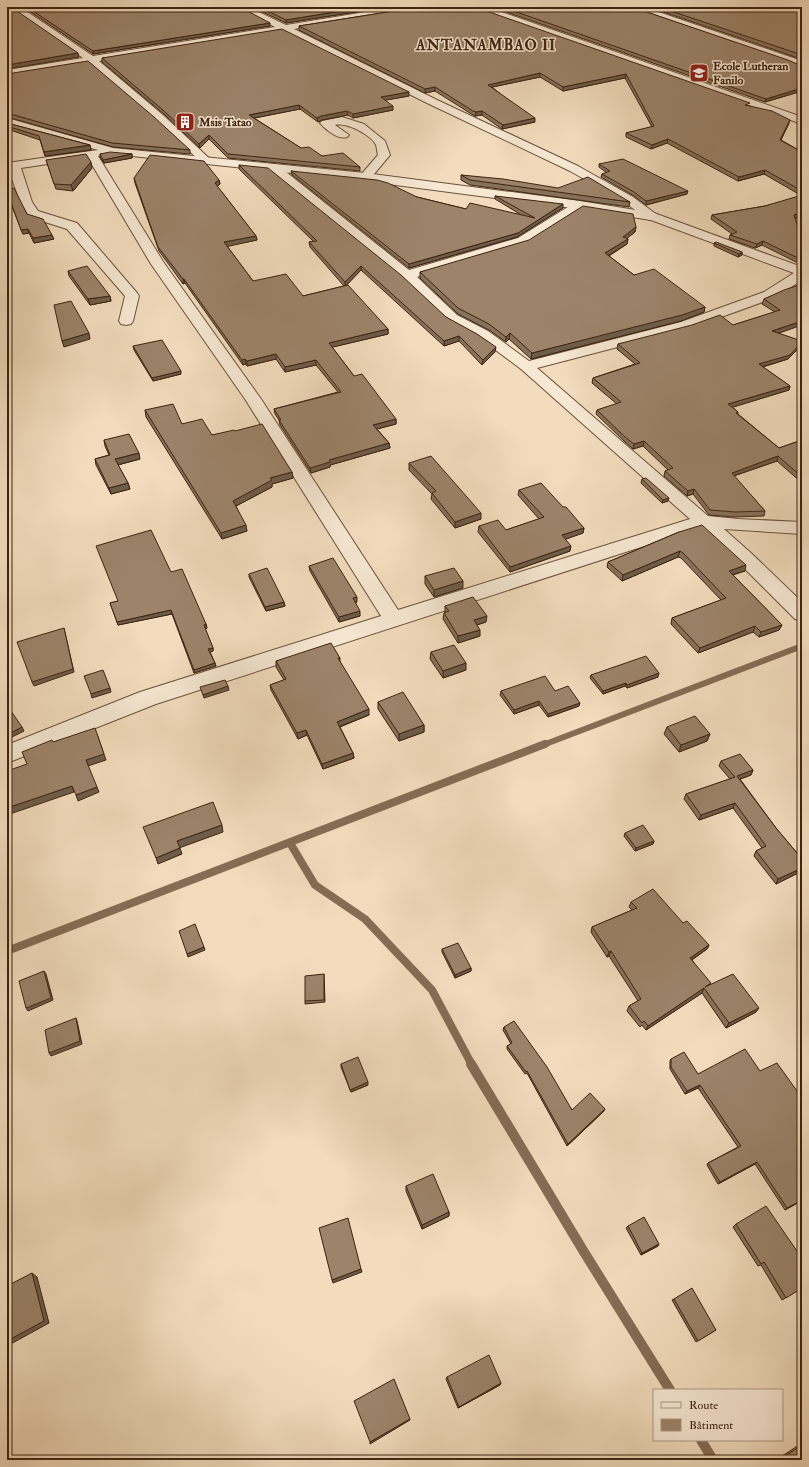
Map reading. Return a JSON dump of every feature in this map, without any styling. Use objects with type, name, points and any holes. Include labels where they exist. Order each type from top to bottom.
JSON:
[{"type":"street","points":[[14,7],[91,59],[160,118],[204,160]]},
{"type":"street","points":[[241,7],[431,101],[564,163],[627,197],[654,217]]},
{"type":"street","points":[[7,73],[412,7]]},
{"type":"street","points":[[478,7],[802,121]]},
{"type":"street","points":[[635,7],[802,64]]},
{"type":"street","points":[[649,7],[802,58]]},
{"type":"street","points":[[343,135],[326,123],[342,120],[360,126],[382,143],[384,154],[365,177]]},
{"type":"street","points":[[7,121],[86,148],[365,177],[580,205],[654,217],[802,273]]},
{"type":"street","points":[[86,148],[61,158],[10,166],[33,214],[72,226],[132,296],[126,321]]},
{"type":"street","points":[[86,148],[158,264],[253,399],[393,619]]},
{"type":"street","points":[[272,168],[407,276],[452,318],[483,334],[526,366],[744,557],[802,614]]},
{"type":"street","points":[[407,276],[523,241],[580,205]]},
{"type":"street","points":[[526,366],[686,325],[769,295],[802,273]]},
{"type":"street","points":[[7,754],[148,698],[703,521],[738,525],[802,528]]},
{"type":"building","points":[[7,7],[11,7],[78,53],[7,65]]},
{"type":"building","points":[[27,7],[240,7],[270,23],[93,51]]},
{"type":"building","points":[[259,7],[365,7],[286,20]]},
{"type":"building","points":[[415,7],[475,7],[750,103],[745,105],[772,111],[790,120],[780,140],[802,152],[802,191],[765,170],[739,177],[668,139],[652,145],[626,133],[654,126],[626,74],[563,87],[540,73],[488,85],[535,118],[503,125],[482,111],[473,111],[435,87],[425,89],[299,26]]},
{"type":"building","points":[[502,7],[632,7],[802,66],[802,88],[766,99]]},
{"type":"building","points":[[659,7],[802,7],[802,55]]},
{"type":"building","points":[[282,29],[409,92],[381,97],[393,106],[353,114],[347,111],[317,118],[299,105],[249,115],[301,148],[309,147],[322,156],[343,153],[360,167],[228,154],[209,135],[199,144],[164,111],[102,58]]},
{"type":"building","points":[[88,61],[190,150],[112,143],[7,113],[7,74]]},
{"type":"building","points":[[7,123],[90,145],[44,152],[39,136],[7,126]]},
{"type":"building","points":[[110,152],[132,154],[103,160],[100,154]]},
{"type":"building","points":[[86,154],[91,162],[71,185],[54,184],[46,160]]},
{"type":"building","points":[[150,155],[204,161],[219,180],[215,183],[256,236],[224,242],[253,281],[286,274],[303,296],[348,285],[388,329],[329,343],[354,376],[362,374],[396,419],[373,425],[389,443],[329,460],[330,462],[310,468],[279,420],[281,420],[274,409],[341,392],[316,360],[285,367],[276,354],[247,361],[245,359],[242,360],[184,279],[158,247],[134,178]]},
{"type":"building","points":[[623,159],[688,191],[646,201],[634,192],[602,174],[610,171],[599,164]]},
{"type":"building","points":[[239,165],[268,168],[401,275],[446,317],[477,334],[496,347],[483,360],[459,336],[444,341],[361,266],[345,282],[309,242],[317,241]]},
{"type":"building","points":[[291,171],[377,180],[388,183],[417,197],[466,209],[470,203],[535,218],[495,196],[563,204],[518,233],[409,264]]},
{"type":"building","points":[[461,175],[503,179],[558,188],[588,177],[630,202],[470,180]]},
{"type":"building","points":[[7,178],[11,189],[14,188],[27,214],[43,219],[52,235],[33,238],[28,229],[21,230],[10,200],[7,200]]},
{"type":"building","points":[[802,195],[802,212],[794,215],[802,237],[802,260],[763,241],[757,244],[730,235],[737,232],[712,215],[765,206]]},
{"type":"building","points":[[583,206],[633,214],[636,227],[623,237],[628,239],[605,253],[634,275],[654,269],[705,307],[682,315],[532,353],[510,333],[506,337],[489,324],[458,308],[420,272],[529,240]]},
{"type":"building","points":[[716,242],[742,252],[739,254],[714,243]]},
{"type":"building","points":[[87,266],[110,296],[88,299],[68,271]]},
{"type":"building","points":[[802,284],[802,321],[772,331],[802,342],[790,355],[759,364],[790,386],[728,404],[738,412],[736,413],[779,448],[802,440],[802,477],[778,456],[732,473],[765,511],[735,512],[710,510],[694,489],[688,491],[665,471],[673,468],[644,441],[634,444],[597,410],[621,402],[593,378],[640,363],[618,344],[692,325],[720,315],[733,325],[780,310],[764,299]]},
{"type":"building","points":[[71,301],[89,333],[62,341],[54,305]]},
{"type":"building","points":[[162,340],[181,371],[152,378],[133,346]]},
{"type":"building","points":[[173,404],[182,424],[202,419],[212,435],[262,424],[292,472],[270,478],[272,480],[233,501],[246,525],[221,533],[145,410]]},
{"type":"building","points":[[129,434],[139,453],[115,459],[128,483],[109,488],[95,459],[110,455],[104,440]]},
{"type":"building","points":[[431,456],[481,513],[455,522],[432,493],[436,491],[409,463]]},
{"type":"building","points":[[646,478],[669,498],[663,500],[642,479]]},
{"type":"building","points":[[541,483],[563,507],[566,507],[584,528],[562,535],[571,546],[510,567],[479,526],[498,520],[506,530],[544,517],[519,490]]},
{"type":"building","points":[[702,525],[746,565],[729,571],[782,625],[761,632],[755,626],[700,648],[672,618],[726,598],[683,553],[680,551],[623,575],[608,562],[679,532]]},
{"type":"building","points":[[151,530],[171,572],[182,569],[206,624],[204,625],[213,648],[208,649],[215,663],[194,670],[171,610],[117,622],[110,603],[118,601],[96,546]]},
{"type":"building","points":[[333,558],[357,597],[353,598],[360,611],[339,617],[309,566]]},
{"type":"building","points":[[267,568],[284,602],[265,607],[249,574]]},
{"type":"building","points":[[454,568],[463,581],[434,590],[425,576]]},
{"type":"building","points":[[473,597],[487,616],[474,620],[480,630],[458,636],[444,613],[449,611],[445,606]]},
{"type":"building","points":[[64,628],[73,669],[32,682],[17,642]]},
{"type":"building","points":[[331,643],[340,658],[338,658],[369,709],[337,722],[353,753],[322,764],[306,730],[297,733],[270,685],[286,679],[276,661]]},
{"type":"building","points":[[454,645],[466,663],[443,671],[431,652]]},
{"type":"building","points":[[646,656],[659,673],[627,685],[626,683],[603,691],[591,675]]},
{"type":"building","points":[[103,670],[110,688],[91,694],[84,676]]},
{"type":"building","points":[[545,676],[555,691],[568,686],[580,703],[548,714],[539,701],[514,710],[501,691]]},
{"type":"building","points":[[225,680],[228,686],[203,695],[200,687]]},
{"type":"building","points":[[403,692],[424,725],[399,734],[378,702]]},
{"type":"building","points":[[11,711],[22,727],[7,735],[7,713]]},
{"type":"building","points":[[695,716],[710,734],[681,745],[667,727]]},
{"type":"building","points":[[95,728],[104,754],[86,760],[97,787],[76,795],[72,786],[7,808],[7,771],[27,764],[22,752],[52,740],[53,742]]},
{"type":"building","points":[[740,754],[753,770],[737,776],[776,828],[802,859],[802,868],[778,879],[756,851],[766,846],[735,803],[701,815],[686,794],[735,777],[721,761]]},
{"type":"building","points":[[213,802],[222,825],[177,841],[180,848],[156,858],[143,827]]},
{"type":"building","points":[[643,825],[654,841],[636,848],[625,833]]},
{"type":"building","points":[[653,889],[683,923],[687,921],[709,945],[690,958],[711,983],[705,987],[733,974],[759,1008],[729,1023],[704,988],[648,1026],[644,1021],[642,1023],[629,1006],[641,999],[611,951],[609,952],[592,927],[637,908],[631,902]]},
{"type":"building","points":[[195,924],[204,947],[187,954],[179,931]]},
{"type":"building","points":[[458,943],[471,968],[455,975],[442,949]]},
{"type":"building","points":[[44,971],[51,998],[26,1008],[19,981]]},
{"type":"building","points":[[324,974],[324,1000],[305,1001],[305,976]]},
{"type":"building","points":[[76,1018],[80,1041],[49,1053],[45,1030]]},
{"type":"building","points":[[514,1021],[547,1067],[572,1110],[590,1093],[605,1109],[568,1144],[527,1071],[526,1072],[507,1046],[512,1043],[504,1027]]},
{"type":"building","points":[[745,1049],[760,1071],[777,1063],[802,1098],[802,1200],[787,1208],[757,1162],[720,1182],[708,1163],[741,1146],[700,1085],[687,1091],[671,1067],[671,1059],[684,1052],[698,1074]]},
{"type":"building","points":[[358,1057],[368,1082],[350,1090],[341,1064]]},
{"type":"building","points":[[433,1174],[449,1212],[422,1225],[406,1186]]},
{"type":"building","points":[[766,1206],[799,1254],[802,1252],[802,1288],[786,1298],[764,1262],[761,1264],[736,1224]]},
{"type":"building","points":[[644,1217],[659,1244],[642,1253],[628,1226]]},
{"type":"building","points":[[348,1218],[361,1269],[332,1280],[319,1228]]},
{"type":"building","points":[[32,1273],[44,1321],[7,1341],[7,1286]]},
{"type":"building","points":[[692,1288],[716,1330],[698,1341],[674,1299]]},
{"type":"building","points":[[489,1355],[501,1383],[459,1407],[447,1377]]},
{"type":"building","points":[[394,1379],[410,1419],[370,1442],[354,1401]]},
{"type":"building","points":[[802,1445],[802,1460],[779,1460]]},
{"type":"waterway","points":[[543,745],[802,646]]},
{"type":"waterway","points":[[7,951],[545,744]]},
{"type":"waterway","points":[[290,843],[315,885],[365,919],[432,990],[472,1065]]},
{"type":"waterway","points":[[471,1064],[584,1252],[669,1389]]},
{"type":"waterway","points":[[702,1441],[713,1460]]},
{"type":"place","name":"Ecole Lutheran Fanilo","points":[[699,73]]},
{"type":"place","name":"Msis Tatao","points":[[185,122]]},
{"type":"district","name":"ANTANAMBAO II","points":[[486,45]]}]
